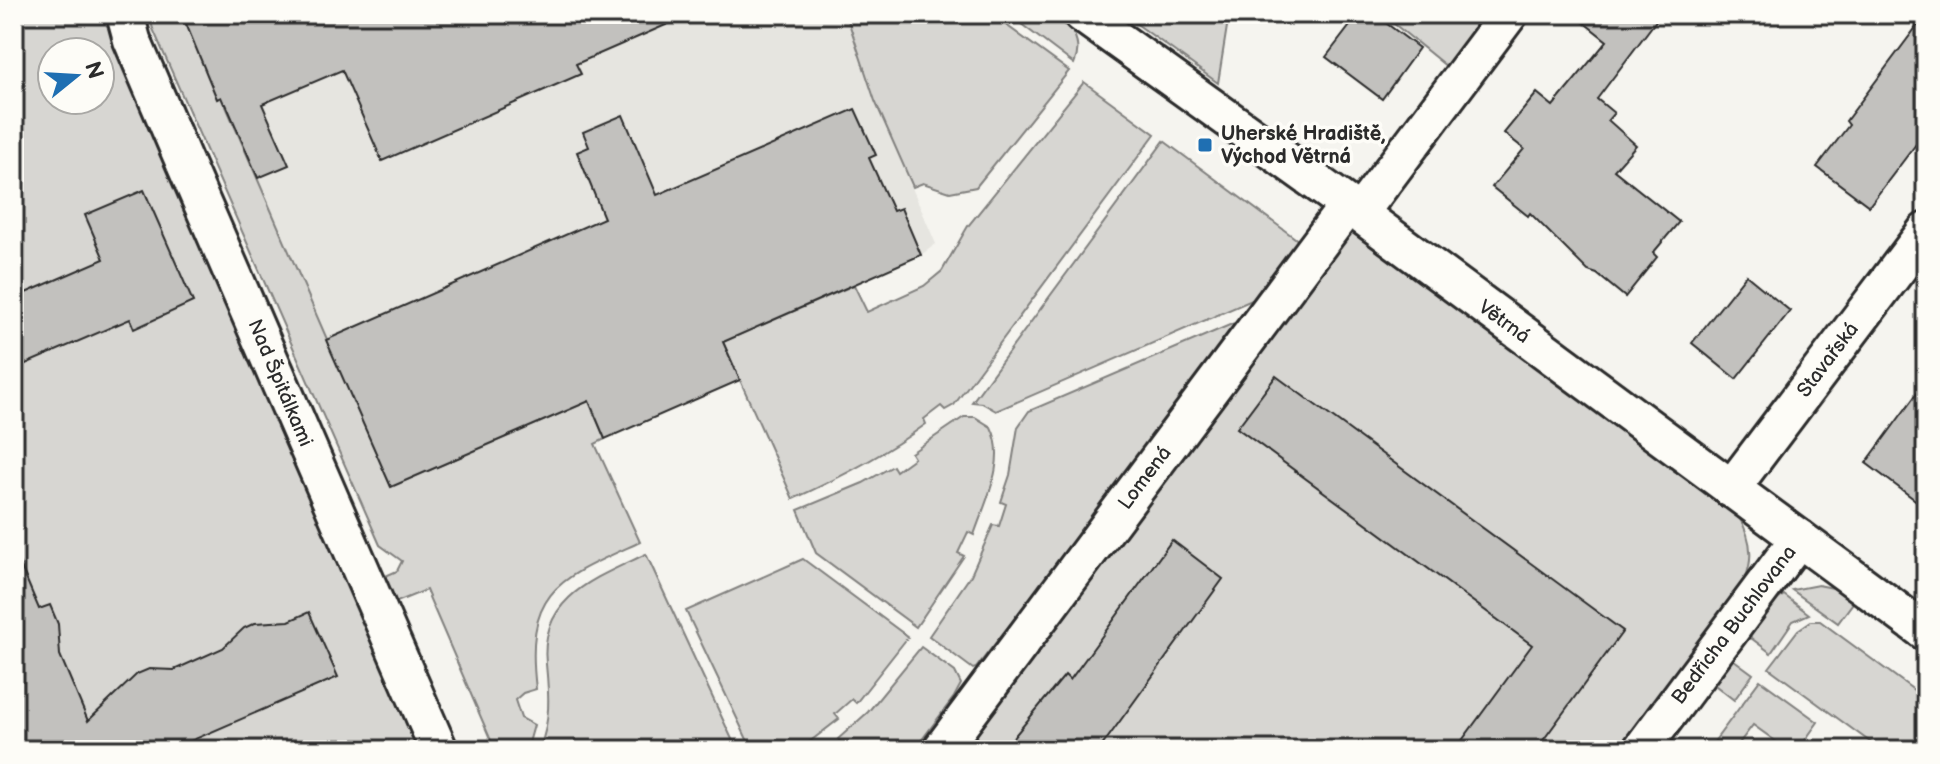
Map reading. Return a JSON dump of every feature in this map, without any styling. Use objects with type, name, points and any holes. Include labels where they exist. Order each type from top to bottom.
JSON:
[{"type":"street","name":"Nad Špitálkami","points":[[125,14],[132,40],[439,750]]},
{"type":"street","name":"Větrná","points":[[1082,14],[1354,209],[1926,632]]},
{"type":"street","name":"Lomená","points":[[941,750],[1354,209],[1509,14]]},
{"type":"street","name":"Stavařská","points":[[1731,489],[1926,231]]},
{"type":"street","name":"Bedřicha Buchlovana","points":[[1641,750],[1799,538]]},
{"type":"shaded area","points":[[1044,13],[1061,18],[1077,42],[1074,64],[1008,14]]},
{"type":"shaded area","points":[[14,14],[104,14],[114,36],[36,36],[36,116],[116,116],[116,42],[423,750],[14,750]]},
{"type":"shaded area","points":[[149,14],[186,14],[391,487],[589,401],[605,439],[595,444],[640,542],[568,578],[542,608],[534,655],[536,689],[523,693],[515,700],[521,718],[534,725],[527,750],[495,750],[426,590],[392,604],[381,578],[397,571],[402,561],[380,545]]},
{"type":"shaded area","points":[[186,14],[846,14],[875,101],[936,244],[921,255],[391,485]]},
{"type":"shaded area","points":[[846,14],[991,14],[1069,71],[976,187],[950,192],[923,183],[913,187],[875,101]]},
{"type":"shaded area","points":[[1123,14],[1229,14],[1218,83]]},
{"type":"shaded area","points":[[1382,14],[1495,14],[1452,71]]},
{"type":"shaded area","points":[[1084,82],[1155,134],[954,405],[945,410],[941,406],[924,419],[926,424],[894,446],[793,499],[723,342],[854,285],[867,312],[924,286],[942,271],[968,226]]},
{"type":"shaded area","points":[[1164,141],[1303,244],[1266,294],[996,411],[982,403],[972,402]]},
{"type":"shaded area","points":[[1350,231],[1737,514],[1748,537],[1750,562],[1745,579],[1618,750],[947,750]]},
{"type":"shaded area","points":[[1239,321],[1200,380],[976,668],[973,669],[929,636],[971,575],[993,525],[999,526],[1006,504],[1001,502],[1010,475],[1018,427],[1029,411]]},
{"type":"shaded area","points":[[964,417],[975,417],[991,427],[997,453],[993,481],[974,535],[968,532],[958,553],[964,556],[916,627],[816,553],[798,510],[863,483],[893,466],[896,471],[914,458],[911,453]]},
{"type":"shaded area","points":[[646,554],[737,750],[539,750],[547,718],[546,641],[552,622],[561,606],[575,593],[608,572]]},
{"type":"shaded area","points":[[803,559],[908,637],[856,703],[852,699],[835,714],[839,719],[799,750],[752,750],[686,611]]},
{"type":"shaded area","points":[[1818,585],[1838,589],[1855,600],[1838,623],[1792,590]]},
{"type":"shaded area","points":[[1784,595],[1809,614],[1793,621],[1771,653],[1747,635],[1773,603]]},
{"type":"shaded area","points":[[1811,621],[1820,621],[1926,699],[1926,750],[1881,750],[1769,668],[1798,630]]},
{"type":"shaded area","points":[[921,647],[955,672],[961,684],[914,750],[834,750],[842,744],[838,739],[868,712]]},
{"type":"shaded area","points":[[1730,657],[1753,674],[1734,700],[1711,682]]},
{"type":"shaded area","points":[[1760,680],[1818,722],[1798,750],[1788,750],[1753,725],[1734,750],[1708,750]]},
{"type":"building","points":[[182,14],[691,14],[576,64],[581,74],[382,161],[342,70],[262,104],[289,165],[258,178],[226,104],[221,97],[217,99]]},
{"type":"building","points":[[1359,14],[1374,14],[1419,48],[1382,99],[1326,57]]},
{"type":"building","points":[[1573,14],[1661,14],[1597,99],[1614,113],[1608,120],[1636,145],[1614,170],[1679,222],[1653,253],[1657,257],[1625,297],[1597,274],[1588,271],[1530,213],[1528,216],[1492,187],[1524,149],[1504,133],[1537,93],[1553,106],[1607,41]]},
{"type":"building","points":[[1926,14],[1926,131],[1869,206],[1817,167],[1849,125],[1846,121]]},
{"type":"building","points":[[855,109],[876,155],[869,158],[893,211],[901,208],[921,255],[723,342],[740,380],[605,439],[589,401],[391,487],[326,340],[604,218],[577,152],[589,147],[583,132],[623,115],[657,195]]},
{"type":"building","points":[[144,190],[193,302],[134,329],[130,319],[14,369],[14,298],[104,259],[85,215]]},
{"type":"building","points":[[1746,275],[1790,311],[1736,379],[1692,343]]},
{"type":"building","points":[[1276,376],[1623,631],[1536,750],[1455,750],[1532,645],[1237,428]]},
{"type":"building","points":[[1926,381],[1926,508],[1866,463]]},
{"type":"building","points":[[1172,540],[1223,579],[1099,750],[1003,750],[1065,675],[1070,680]]},
{"type":"building","points":[[14,550],[39,609],[50,605],[58,624],[60,655],[88,721],[137,674],[149,669],[174,670],[223,648],[244,628],[255,623],[289,621],[309,612],[338,677],[170,750],[20,750],[14,736]]},
{"type":"place","name":"Uherské Hradiště, Východ Větrná","points":[[1205,145]]}]
